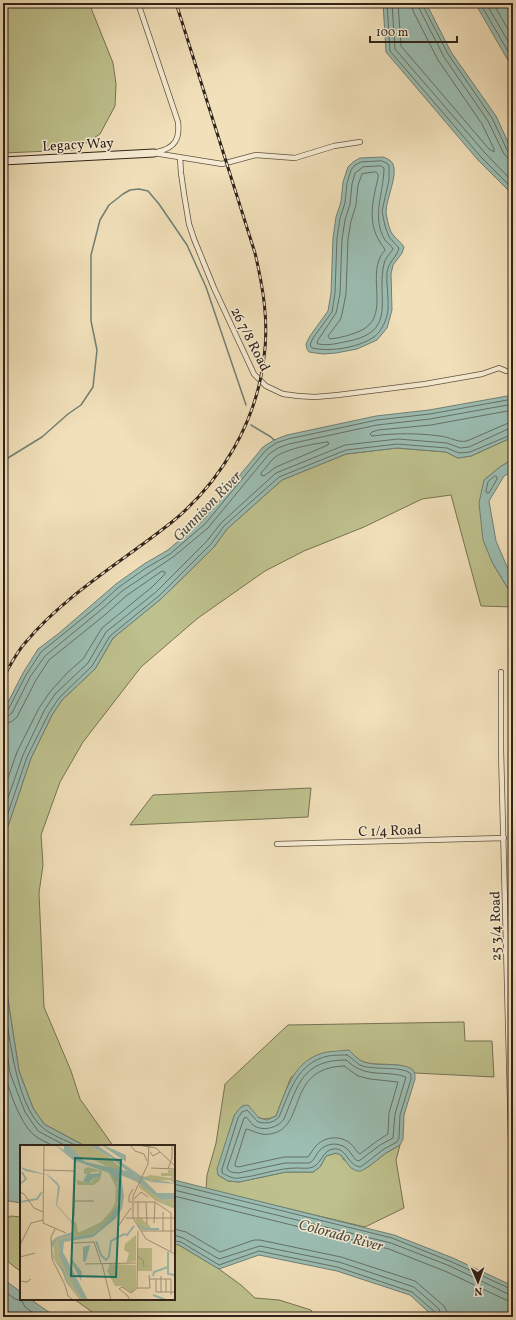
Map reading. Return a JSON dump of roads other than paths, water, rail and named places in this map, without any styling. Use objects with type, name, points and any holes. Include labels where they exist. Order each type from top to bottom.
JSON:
[{"type":"street","points":[[138,3],[178,122],[178,133],[172,147],[167,150],[154,153]]},
{"type":"street","points":[[154,153],[222,164],[256,155],[295,158],[334,146],[360,142]]},
{"type":"street","name":"Legacy Way","points":[[3,161],[154,153]]},
{"type":"street","name":"26 7/8 Road","points":[[180,157],[186,209],[194,239],[214,288],[254,374],[266,386],[283,394],[315,397],[425,384],[482,374],[499,368],[506,371]]},
{"type":"street","name":"25 3/4 Road","points":[[501,672],[501,750],[513,1180]]},
{"type":"street","name":"C 1/4 Road","points":[[277,844],[504,838]]},
{"type":"water","points":[[383,3],[426,3],[451,52],[496,116],[513,153],[513,195],[478,160],[386,52]]},
{"type":"water","points":[[475,3],[513,3],[513,69]]},
{"type":"water","points":[[383,157],[391,161],[394,169],[393,181],[386,212],[388,221],[392,234],[404,247],[402,253],[393,265],[391,274],[392,310],[387,328],[377,340],[357,349],[323,354],[309,352],[306,344],[328,311],[331,293],[333,238],[336,217],[341,202],[343,182],[348,167],[360,158]]},
{"type":"water","points":[[513,395],[513,437],[471,456],[458,458],[446,452],[397,448],[346,454],[282,480],[227,529],[214,547],[162,598],[113,638],[95,669],[62,700],[52,715],[31,758],[7,829],[3,851],[3,712],[23,673],[38,649],[58,634],[116,584],[144,564],[168,550],[202,521],[263,447],[274,440],[287,435],[376,416],[429,410]]},
{"type":"water","points":[[513,459],[513,471],[504,476],[489,501],[496,541],[508,569],[513,575],[513,597],[492,562],[483,540],[479,503],[484,480]]},
{"type":"water","points":[[3,968],[19,1071],[33,1108],[44,1124],[83,1145],[20,1145],[20,1203],[3,1200]]},
{"type":"water","points":[[349,1050],[364,1062],[405,1066],[414,1071],[415,1079],[404,1115],[403,1139],[400,1145],[361,1171],[351,1168],[341,1155],[336,1153],[326,1156],[320,1167],[313,1172],[286,1172],[239,1182],[228,1181],[218,1175],[217,1169],[234,1116],[240,1108],[248,1105],[259,1118],[267,1120],[276,1116],[288,1085],[299,1068],[307,1061],[327,1052]]},
{"type":"water","name":"Colorado River","points":[[175,1180],[394,1235],[453,1258],[513,1286],[513,1317],[434,1317],[410,1295],[337,1271],[259,1255],[219,1269],[179,1245],[175,1244]]},
{"type":"water","points":[[3,1279],[20,1291],[20,1300],[31,1300],[56,1317],[17,1317],[3,1307]]},
{"type":"waterway","points":[[3,461],[42,437],[68,414],[81,405],[93,387],[97,350],[91,321],[91,255],[100,220],[109,205],[130,190],[139,189],[148,191],[159,204],[187,245],[206,287],[246,405]]},
{"type":"waterway","points":[[251,425],[274,440]]},
{"type":"railway","points":[[3,678],[22,647],[41,625],[58,609],[172,522],[190,506],[206,488],[221,469],[245,427],[254,404],[260,381],[266,331],[263,292],[258,266],[176,3]]},
{"type":"water label","name":"Gunnison River","points":[[207,506]]}]
